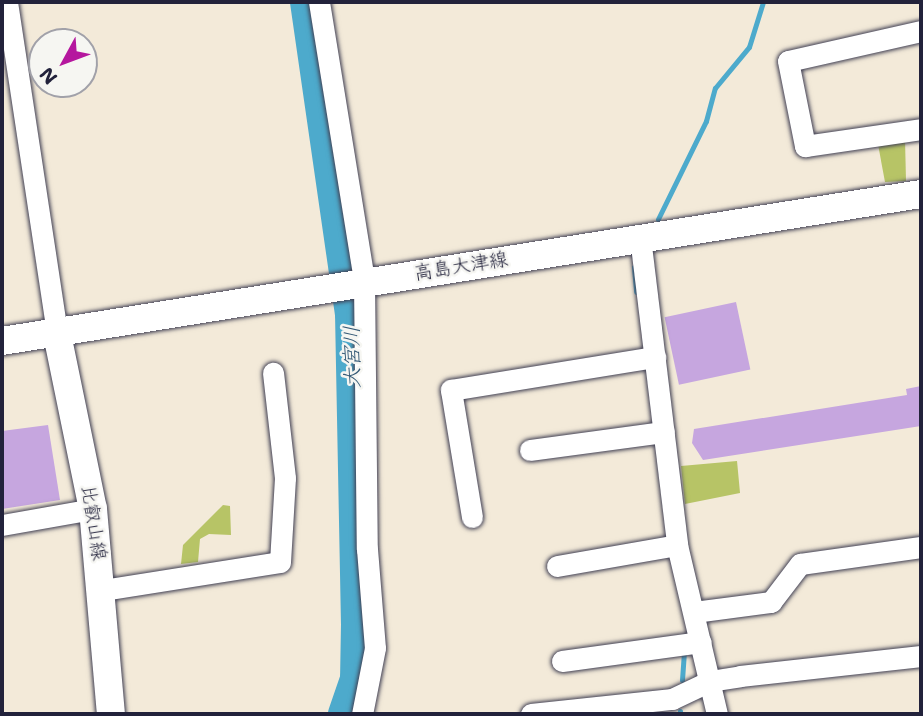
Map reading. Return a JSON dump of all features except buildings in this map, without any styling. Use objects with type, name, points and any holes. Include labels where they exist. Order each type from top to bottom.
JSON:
[{"type":"main road","name":"高島大津線","points":[[2,341],[921,194]]},
{"type":"main road","name":"比叡山線","points":[[57,334],[93,509],[103,590],[111,714]]},
{"type":"street","points":[[7,2],[57,334]]},
{"type":"street","points":[[319,2],[352,283],[375,648],[362,714]]},
{"type":"street","points":[[921,31],[788,61],[805,146],[921,129]]},
{"type":"street","points":[[640,237],[677,545],[717,714]]},
{"type":"street","points":[[472,517],[451,390],[655,357]]},
{"type":"street","points":[[103,590],[280,562],[285,478],[273,373]]},
{"type":"street","points":[[530,450],[664,432]]},
{"type":"street","points":[[2,525],[93,509]]},
{"type":"street","points":[[556,566],[677,545]]},
{"type":"street","points":[[694,612],[771,602],[800,564],[921,547]]},
{"type":"street","points":[[562,661],[701,642]]},
{"type":"street","points":[[531,714],[672,699],[710,681],[921,656]]},
{"type":"green space","points":[[877,139],[905,139],[906,181],[885,182]]},
{"type":"green space","points":[[737,461],[740,493],[685,504],[681,466]]},
{"type":"green space","points":[[223,505],[230,506],[231,535],[209,534],[200,539],[198,562],[181,564],[183,545]]},
{"type":"waterway","name":"大宮川","points":[[306,2],[351,313],[357,624],[356,679],[344,714]]},
{"type":"waterway","points":[[658,219],[706,121],[715,88],[749,47],[763,2]]},
{"type":"waterway","points":[[634,267],[636,292]]},
{"type":"waterway","points":[[682,680],[684,653]]}]
